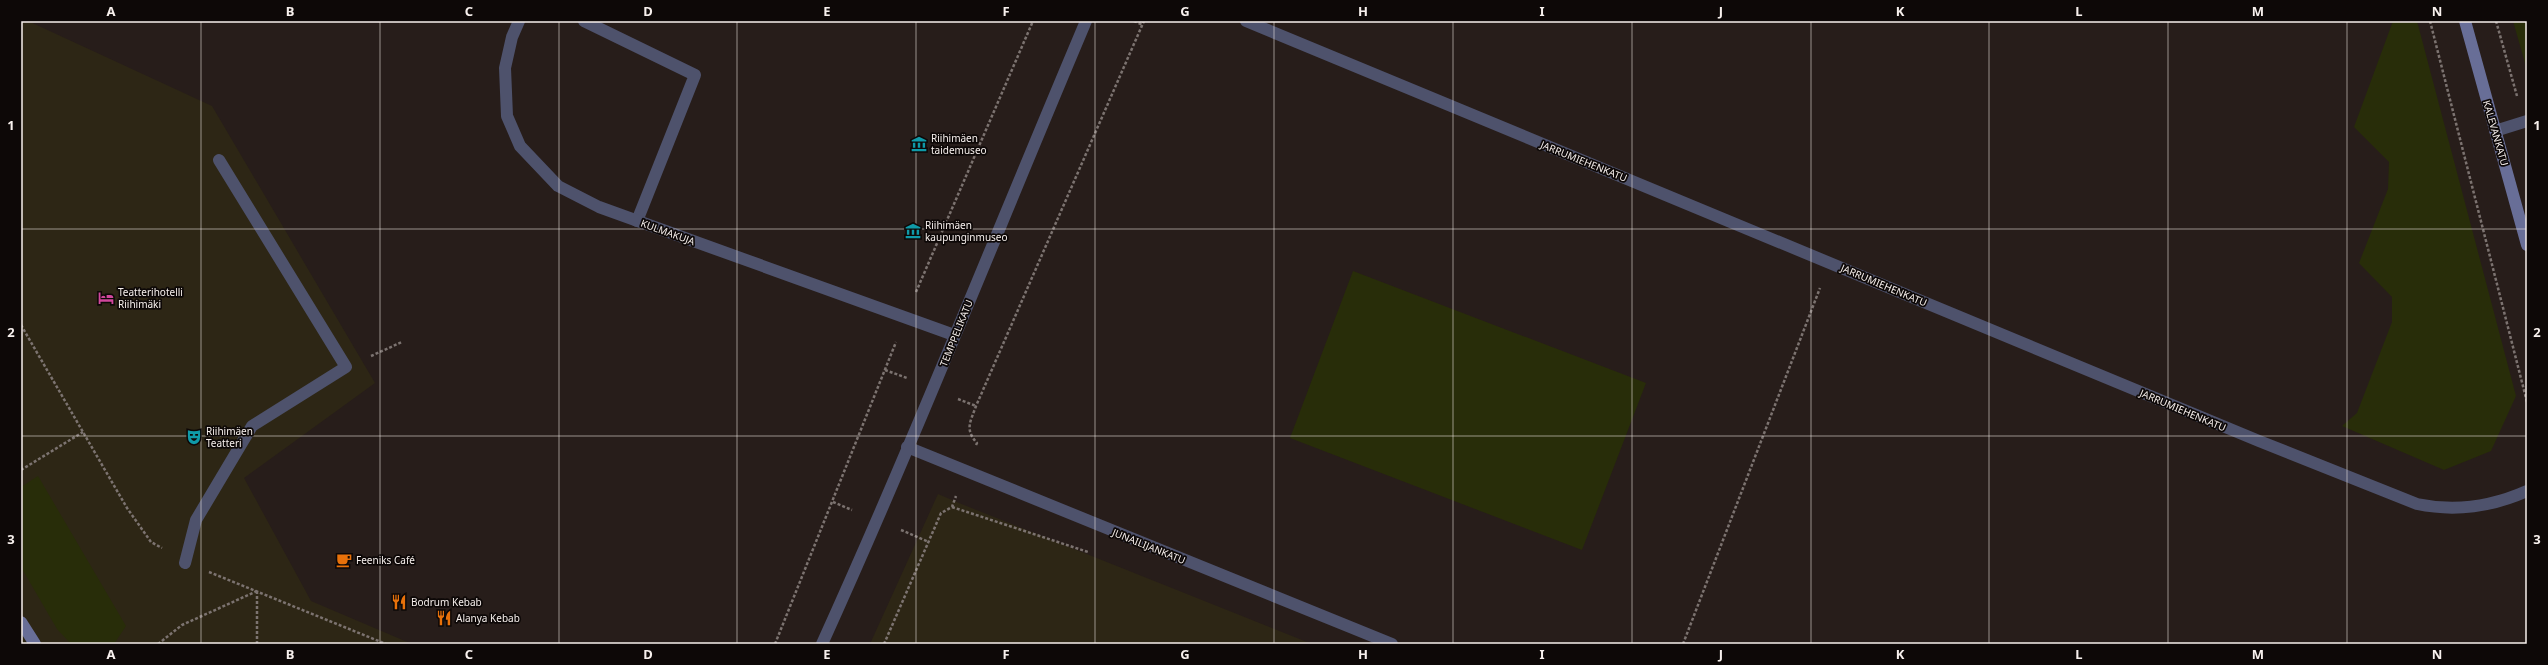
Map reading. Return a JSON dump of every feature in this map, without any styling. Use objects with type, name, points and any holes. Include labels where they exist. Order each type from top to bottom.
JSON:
[{"type":"street","name":"KULMAKUJA","points":[[519,21],[512,37],[505,68],[507,116],[520,146],[558,186],[593,204],[637,221],[954,335]]},
{"type":"street","points":[[584,21],[695,75],[637,221]]},
{"type":"street","name":"TEMPPELIKATU","points":[[822,644],[878,520],[907,447],[934,389],[954,335],[1086,21]]},
{"type":"street","name":"JARRUMIEHENKATU","points":[[1246,21],[1830,262],[2251,438],[2417,504],[2440,509],[2470,507],[2502,502],[2527,491]]},
{"type":"street","name":"KALEVANKATU","points":[[2465,21],[2527,245]]},
{"type":"street","points":[[2495,131],[2526,121]]},
{"type":"street","points":[[185,563],[196,520],[252,426],[346,367],[219,160]]},
{"type":"street","name":"JUNAILIJANKATU","points":[[907,447],[965,472],[1392,644]]},
{"type":"street","points":[[21,622],[35,644]]},
{"type":"path","points":[[1134,21],[1143,25]]},
{"type":"path","points":[[884,644],[941,513],[952,506],[977,442],[970,435],[969,426],[976,406],[1144,21]]},
{"type":"path","points":[[2430,21],[2527,402]]},
{"type":"path","points":[[2496,21],[2526,121]]},
{"type":"path","points":[[1683,644],[1830,262]]},
{"type":"path","points":[[21,325],[127,508],[151,542],[185,563],[257,590],[386,644]]},
{"type":"path","points":[[346,367],[402,342]]},
{"type":"path","points":[[2522,381],[2527,380]]},
{"type":"path","points":[[21,470],[84,432]]},
{"type":"path","points":[[158,644],[182,625],[257,590]]},
{"type":"path","points":[[257,590],[257,644]]},
{"type":"shaded area","points":[[21,21],[28,21],[212,106],[375,383],[244,478],[311,601],[412,644],[21,644]]},
{"type":"shaded area","points":[[938,494],[959,503],[1312,644],[870,644]]},
{"type":"green space","points":[[2393,21],[2417,21],[2516,396],[2491,451],[2444,470],[2342,426],[2357,413],[2392,322],[2392,297],[2359,263],[2388,189],[2389,162],[2354,127]]},
{"type":"green space","points":[[2513,21],[2527,21],[2527,70]]},
{"type":"green space","points":[[1353,271],[1646,383],[1582,550],[1290,438]]},
{"type":"green space","points":[[38,476],[126,626],[114,644],[71,644],[57,629],[21,567],[21,487]]},
{"type":"place","name":"Riihimäen taidemuseo","points":[[919,144]]},
{"type":"place","name":"Riihimäen kaupunginmuseo","points":[[913,231]]},
{"type":"place","name":"Teatterihotelli Riihimäki","points":[[106,298]]},
{"type":"place","name":"Riihimäen Teatteri","points":[[194,437]]},
{"type":"place","name":"Feeniks Café","points":[[344,560]]},
{"type":"place","name":"Bodrum Kebab","points":[[399,602]]},
{"type":"place","name":"Alanya Kebab","points":[[444,618]]}]
